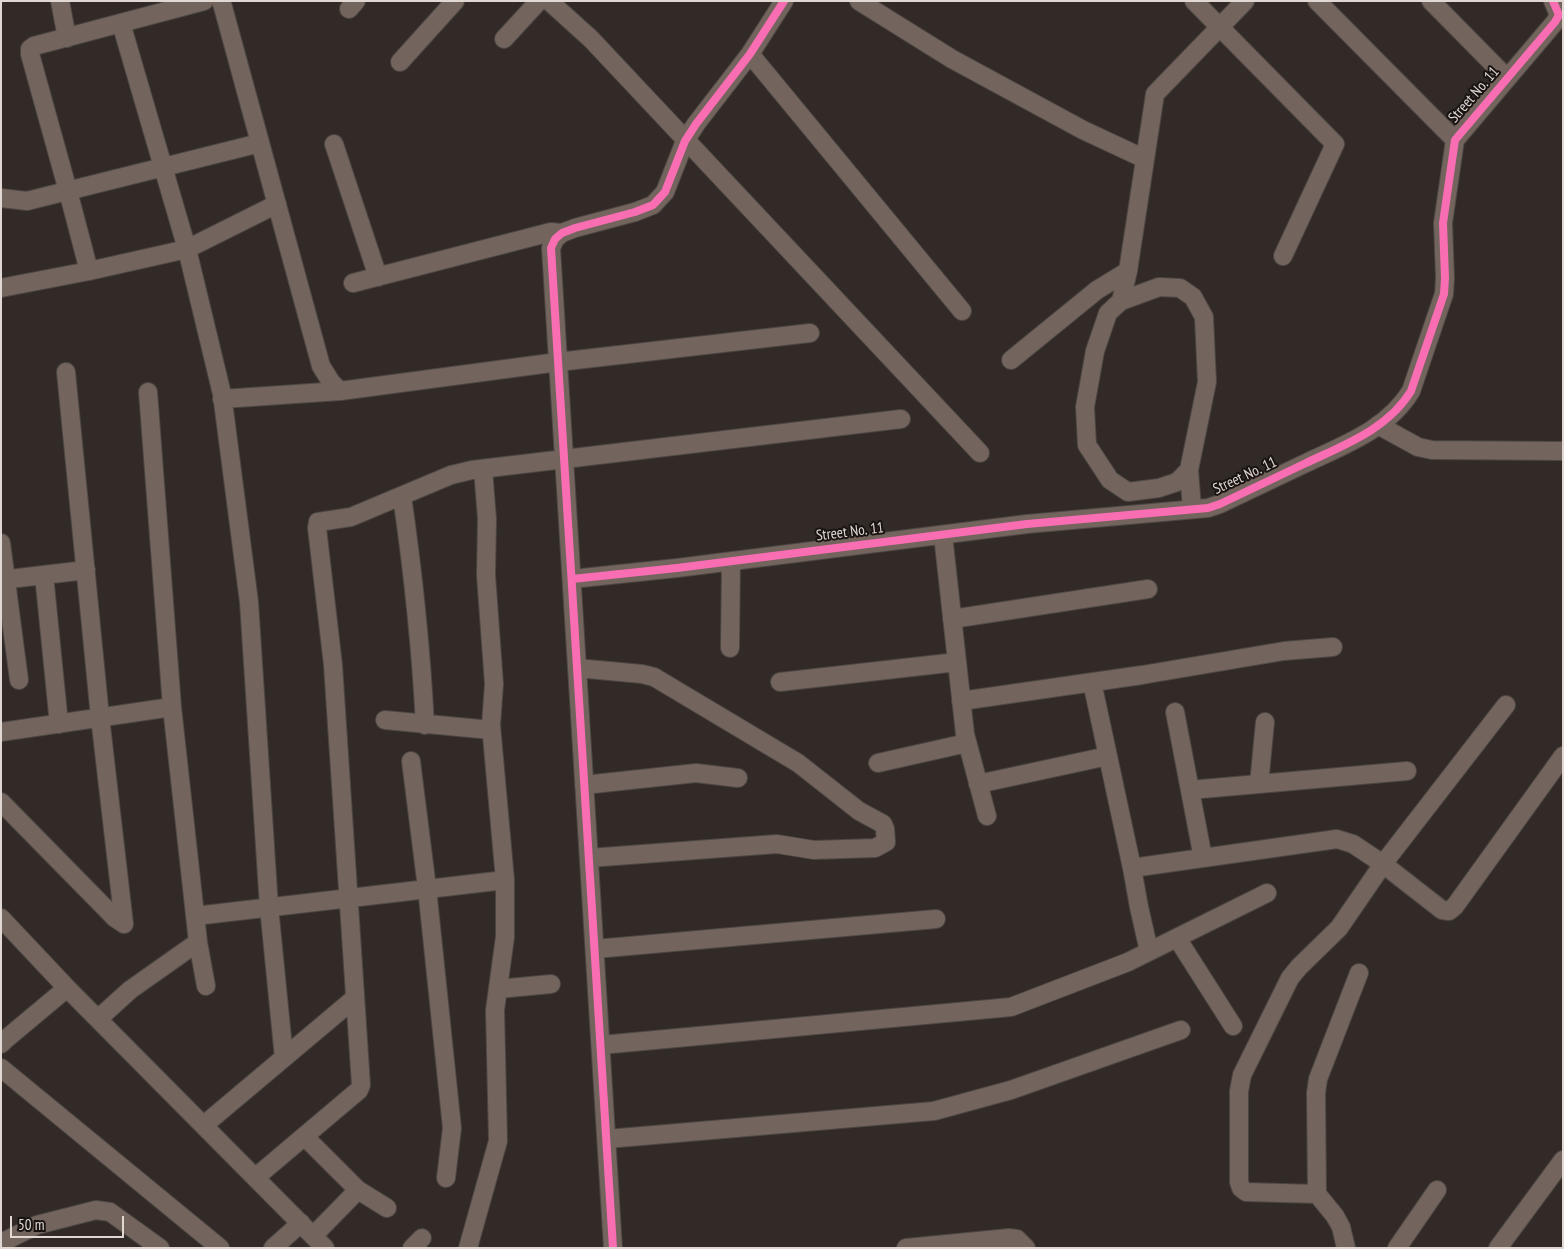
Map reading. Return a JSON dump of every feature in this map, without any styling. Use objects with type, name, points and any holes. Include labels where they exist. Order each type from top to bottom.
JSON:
[{"type":"street","points":[[60,1],[67,38]]},
{"type":"street","points":[[88,271],[30,50],[34,46],[204,1]]},
{"type":"street","points":[[220,1],[321,366],[331,382],[340,391]]},
{"type":"street","points":[[400,62],[455,1]]},
{"type":"street","points":[[504,39],[539,1]]},
{"type":"street","points":[[549,1],[591,39],[980,453]]},
{"type":"street","points":[[613,1248],[551,248],[555,240],[562,233],[653,205],[665,192],[685,141],[750,54],[784,1]]},
{"type":"street","points":[[859,1],[952,59],[1083,130],[1145,159]]},
{"type":"street","points":[[1194,1],[1335,144],[1282,256]]},
{"type":"street","points":[[1121,302],[1128,270],[1155,94],[1245,1]]},
{"type":"street","points":[[1317,1],[1455,140]]},
{"type":"street","points":[[1431,1],[1507,78]]},
{"type":"street","name":"Street No. 11","points":[[572,579],[1026,524],[1208,508],[1367,434],[1406,400],[1411,391],[1444,294],[1443,223],[1455,140],[1507,78],[1556,8]]},
{"type":"street","points":[[121,23],[187,249],[222,399],[249,602],[269,907],[284,1058]]},
{"type":"street","points":[[750,54],[962,311]]},
{"type":"street","points":[[1,198],[27,201],[260,143]]},
{"type":"street","points":[[334,144],[378,277]]},
{"type":"street","points":[[1,288],[187,249],[277,204]]},
{"type":"street","points":[[353,283],[550,232],[562,233]]},
{"type":"street","points":[[1011,360],[1097,290],[1128,270]]},
{"type":"street","points":[[1188,470],[1177,482],[1160,488],[1128,492],[1110,480],[1087,445],[1085,406],[1095,351],[1108,314],[1121,302],[1159,287],[1180,288],[1193,297],[1204,317],[1207,382],[1188,470],[1192,509]]},
{"type":"street","points":[[222,399],[340,391],[558,362],[810,333]]},
{"type":"street","points":[[1,802],[124,924],[100,717],[66,372]]},
{"type":"street","points":[[148,392],[172,707],[198,942],[206,986]]},
{"type":"street","points":[[256,1178],[305,1138],[358,1090],[361,1085],[350,897],[333,664],[318,522],[364,513],[451,474],[901,419]]},
{"type":"street","points":[[1378,425],[1418,447],[1432,450],[1563,451]]},
{"type":"street","points":[[468,1248],[498,1141],[495,1010],[505,937],[505,880],[491,730],[494,684],[486,575],[487,519],[483,469]]},
{"type":"street","points":[[402,496],[417,620],[425,725]]},
{"type":"street","points":[[943,535],[967,743],[987,816]]},
{"type":"street","points":[[1,543],[3,580],[19,680]]},
{"type":"street","points":[[730,648],[731,561]]},
{"type":"street","points":[[3,580],[86,570]]},
{"type":"street","points":[[44,575],[59,724]]},
{"type":"street","points":[[952,619],[1148,589]]},
{"type":"street","points":[[961,701],[1284,651],[1333,648]]},
{"type":"street","points":[[780,682],[957,662]]},
{"type":"street","points":[[577,668],[642,674],[654,677],[798,763],[860,811],[879,822],[885,829],[886,842],[882,846],[875,848],[814,850],[777,844],[589,858]]},
{"type":"street","points":[[1092,682],[1149,951]]},
{"type":"street","points":[[1317,1194],[1246,1192],[1241,1188],[1239,1182],[1239,1091],[1242,1075],[1290,978],[1339,928],[1383,864],[1506,705]]},
{"type":"street","points":[[1,732],[172,707]]},
{"type":"street","points":[[1175,712],[1203,858]]},
{"type":"street","points":[[384,720],[491,730]]},
{"type":"street","points":[[1259,784],[1265,722]]},
{"type":"street","points":[[878,762],[967,743]]},
{"type":"street","points":[[978,784],[1108,756]]},
{"type":"street","points":[[1132,868],[1337,839],[1353,844],[1383,864],[1442,910],[1449,911],[1455,906],[1563,756]]},
{"type":"street","points":[[412,761],[452,1128],[446,1178]]},
{"type":"street","points":[[1190,790],[1406,771]]},
{"type":"street","points":[[584,785],[696,773],[738,778]]},
{"type":"street","points":[[195,916],[505,880]]},
{"type":"street","points":[[601,1044],[1011,1007],[1119,965],[1268,893]]},
{"type":"street","points":[[1,919],[319,1242],[358,1190]]},
{"type":"street","points":[[595,949],[936,920]]},
{"type":"street","points":[[1177,938],[1233,1026]]},
{"type":"street","points":[[98,1019],[130,990],[198,942]]},
{"type":"street","points":[[1346,1248],[1342,1227],[1317,1194],[1316,1093],[1318,1079],[1359,973]]},
{"type":"street","points":[[498,989],[551,984]]},
{"type":"street","points":[[1,1044],[67,988]]},
{"type":"street","points":[[204,1125],[356,998]]},
{"type":"street","points":[[607,1139],[934,1111],[1011,1090],[1182,1030]]},
{"type":"street","points":[[1,1068],[220,1248]]},
{"type":"street","points":[[305,1138],[358,1190],[387,1208]]},
{"type":"street","points":[[1498,1248],[1563,1160]]},
{"type":"street","points":[[1397,1248],[1437,1190]]},
{"type":"street","points":[[1,1242],[37,1225],[96,1210],[110,1212],[160,1248]]},
{"type":"street","points":[[272,1248],[301,1223]]},
{"type":"street","points":[[906,1248],[1009,1238],[1017,1239],[1026,1248]]},
{"type":"cycle path","points":[[613,1248],[551,248],[555,239],[562,233],[653,205],[665,192],[685,141],[750,54],[784,1]]},
{"type":"cycle path","points":[[572,579],[677,568],[1027,524],[1208,508],[1350,442],[1378,426],[1390,416],[1411,391],[1444,294],[1443,223],[1455,140],[1555,22],[1559,15],[1553,1]]}]
